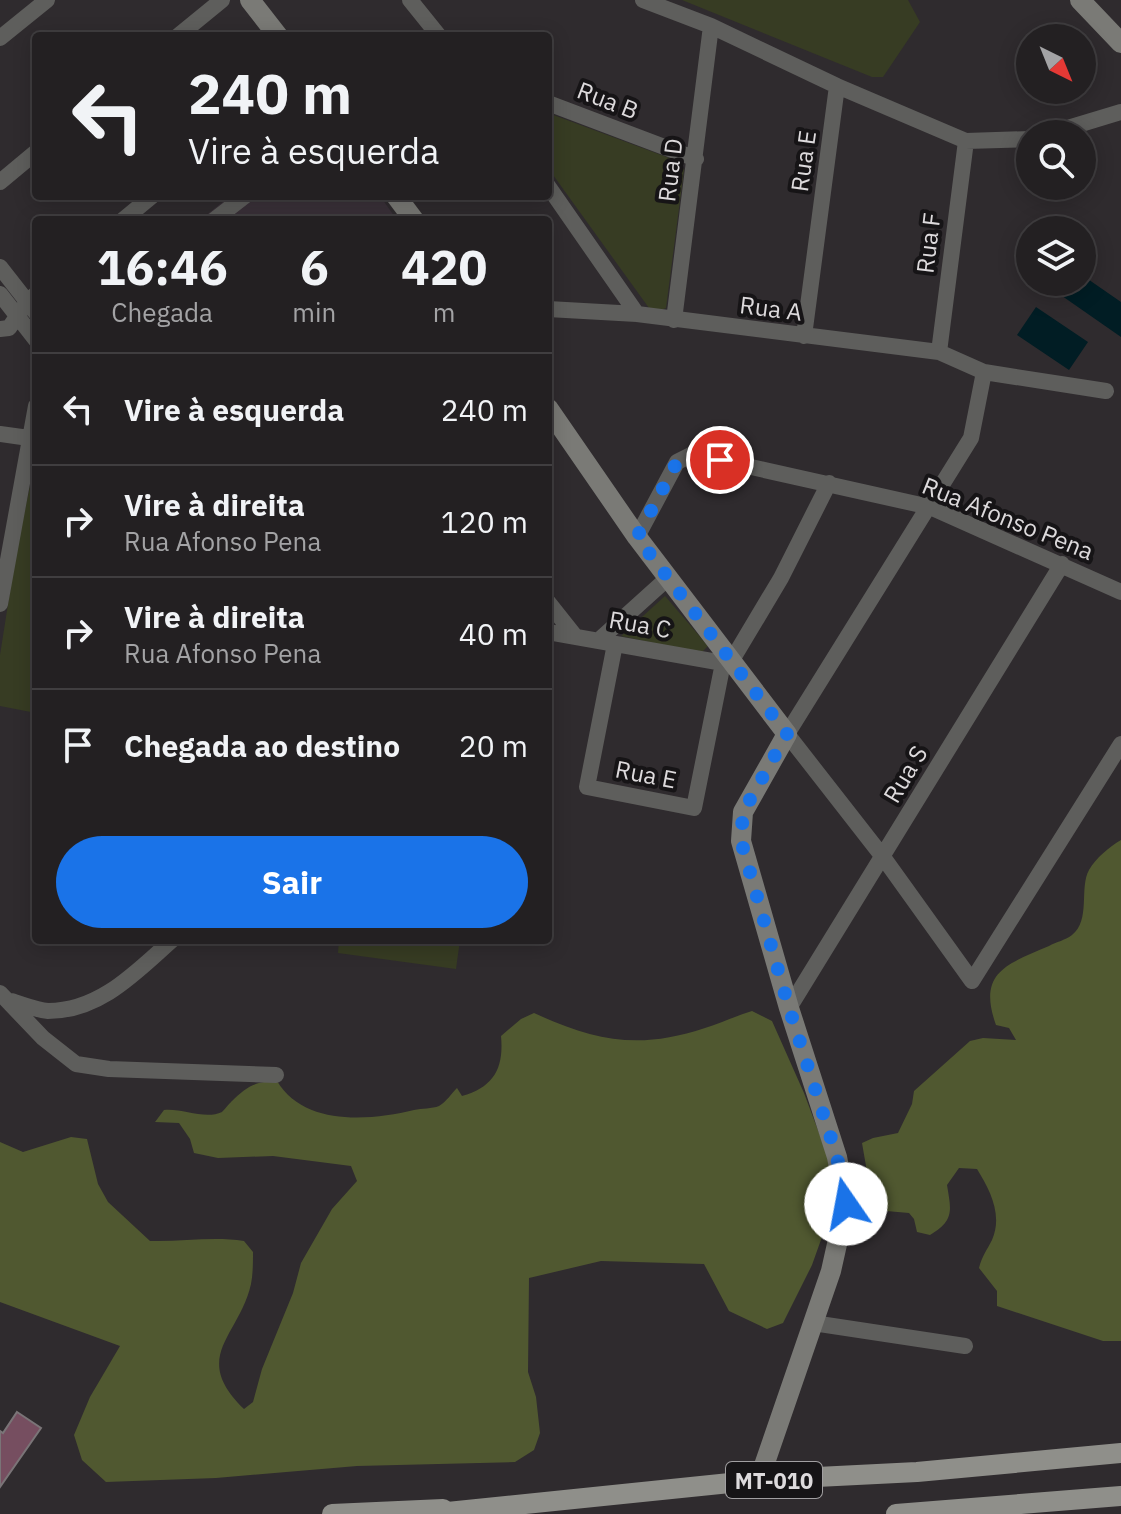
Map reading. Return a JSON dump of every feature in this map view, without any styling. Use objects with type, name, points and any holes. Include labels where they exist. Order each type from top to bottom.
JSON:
[{"type":"main road","name":"MT-010","points":[[428,1514],[759,1480],[917,1472],[1121,1453]]},
{"type":"main road","points":[[896,1514],[1121,1496]]},
{"type":"main road","points":[[332,1514],[471,1508]]},
{"type":"street","points":[[0,38],[47,0]]},
{"type":"street","points":[[183,32],[222,0]]},
{"type":"street","points":[[250,0],[275,32]]},
{"type":"street","points":[[410,0],[436,32]]},
{"type":"street","points":[[643,0],[711,26],[837,86],[966,141],[1016,139]]},
{"type":"street","points":[[1080,0],[1121,43]]},
{"type":"street","name":"Rua D","points":[[674,320],[711,26]]},
{"type":"street","name":"Rua E","points":[[804,336],[837,86]]},
{"type":"street","name":"Rua B","points":[[552,105],[696,159]]},
{"type":"street","points":[[1094,120],[1121,112]]},
{"type":"street","name":"Rua F","points":[[939,352],[966,141]]},
{"type":"street","points":[[0,182],[32,155]]},
{"type":"street","points":[[552,192],[637,314]]},
{"type":"street","points":[[128,216],[147,200]]},
{"type":"street","points":[[219,216],[240,200]]},
{"type":"street","points":[[0,267],[29,306]]},
{"type":"street","points":[[0,294],[29,306]]},
{"type":"street","points":[[0,329],[9,328],[29,306]]},
{"type":"street","name":"Rua A","points":[[552,309],[637,314],[939,352],[984,372],[1106,391]]},
{"type":"street","points":[[759,1480],[831,1271],[846,1204],[837,1157],[789,1008],[741,841],[743,812],[787,734],[971,438],[984,372]]},
{"type":"street","points":[[552,414],[728,662],[883,857],[972,981],[1121,744]]},
{"type":"street","points":[[0,604],[5,545],[32,424]]},
{"type":"street","points":[[0,434],[29,438]]},
{"type":"street","name":"Rua Afonso Pena","points":[[637,537],[677,462],[693,454],[930,507],[1121,592]]},
{"type":"street","points":[[728,662],[781,578],[829,483]]},
{"type":"street","name":"Rua S","points":[[789,1008],[1062,564]]},
{"type":"street","points":[[606,643],[669,577]]},
{"type":"street","points":[[552,607],[575,636]]},
{"type":"street","name":"Rua C","points":[[552,633],[728,662]]},
{"type":"street","name":"Rua E","points":[[606,643],[587,787],[694,808],[728,662]]},
{"type":"street","points":[[5,997],[45,1011],[80,1007],[119,988],[168,944]]},
{"type":"street","points":[[5,997],[43,1038],[76,1064],[109,1069],[276,1075]]},
{"type":"street","points":[[813,1323],[965,1346]]},
{"type":"shaded area","points":[[225,200],[383,200],[394,216],[205,216]]},
{"type":"green space","points":[[682,0],[908,0],[920,22],[883,77],[872,77]]},
{"type":"green space","points":[[552,114],[680,162],[684,170],[666,308],[658,311],[649,308],[552,174]]},
{"type":"green space","points":[[32,477],[32,712],[0,706],[0,655]]},
{"type":"green space","points":[[665,596],[708,646],[701,653],[621,636]]},
{"type":"green space","points":[[1121,840],[1121,1341],[1103,1341],[997,1306],[997,1291],[979,1268],[995,1231],[996,1212],[977,1169],[959,1168],[947,1185],[950,1208],[947,1219],[930,1235],[917,1232],[909,1213],[864,1209],[862,1199],[866,1166],[862,1143],[898,1133],[912,1104],[914,1091],[970,1041],[983,1038],[1016,1040],[1009,1028],[996,1025],[990,993],[993,981],[1020,958],[1067,938],[1078,929],[1089,870],[1103,853]]},
{"type":"green space","points":[[339,944],[459,944],[456,969],[338,953]]},
{"type":"green space","points":[[752,1011],[772,1021],[804,1093],[828,1157],[833,1206],[812,1265],[783,1323],[767,1329],[729,1311],[704,1264],[601,1261],[529,1278],[528,1372],[536,1397],[540,1433],[534,1450],[515,1462],[357,1466],[216,1478],[106,1482],[82,1460],[74,1435],[90,1397],[120,1346],[0,1302],[0,1142],[23,1152],[71,1137],[87,1139],[98,1184],[108,1202],[150,1241],[244,1241],[253,1252],[251,1284],[219,1360],[228,1391],[244,1409],[253,1402],[301,1263],[332,1209],[357,1181],[351,1166],[273,1156],[218,1158],[194,1153],[190,1139],[179,1123],[155,1122],[164,1110],[215,1114],[222,1112],[251,1086],[277,1081],[289,1096],[320,1113],[358,1118],[433,1108],[442,1104],[457,1088],[462,1096],[489,1081],[495,1075],[501,1058],[501,1036],[521,1019],[534,1013],[598,1036],[638,1040],[681,1035]]},
{"type":"water","points":[[1096,285],[1121,302],[1121,337],[1062,296],[1096,296]]},
{"type":"water","points":[[1036,307],[1088,342],[1069,370],[1017,335]]},
{"type":"building","points":[[17,1412],[41,1428],[0,1487],[0,1431],[3,1433]]},
{"type":"route","points":[[720,460],[693,454],[677,462],[637,537],[787,734],[743,812],[741,841],[789,1008],[837,1157],[846,1204]]}]
